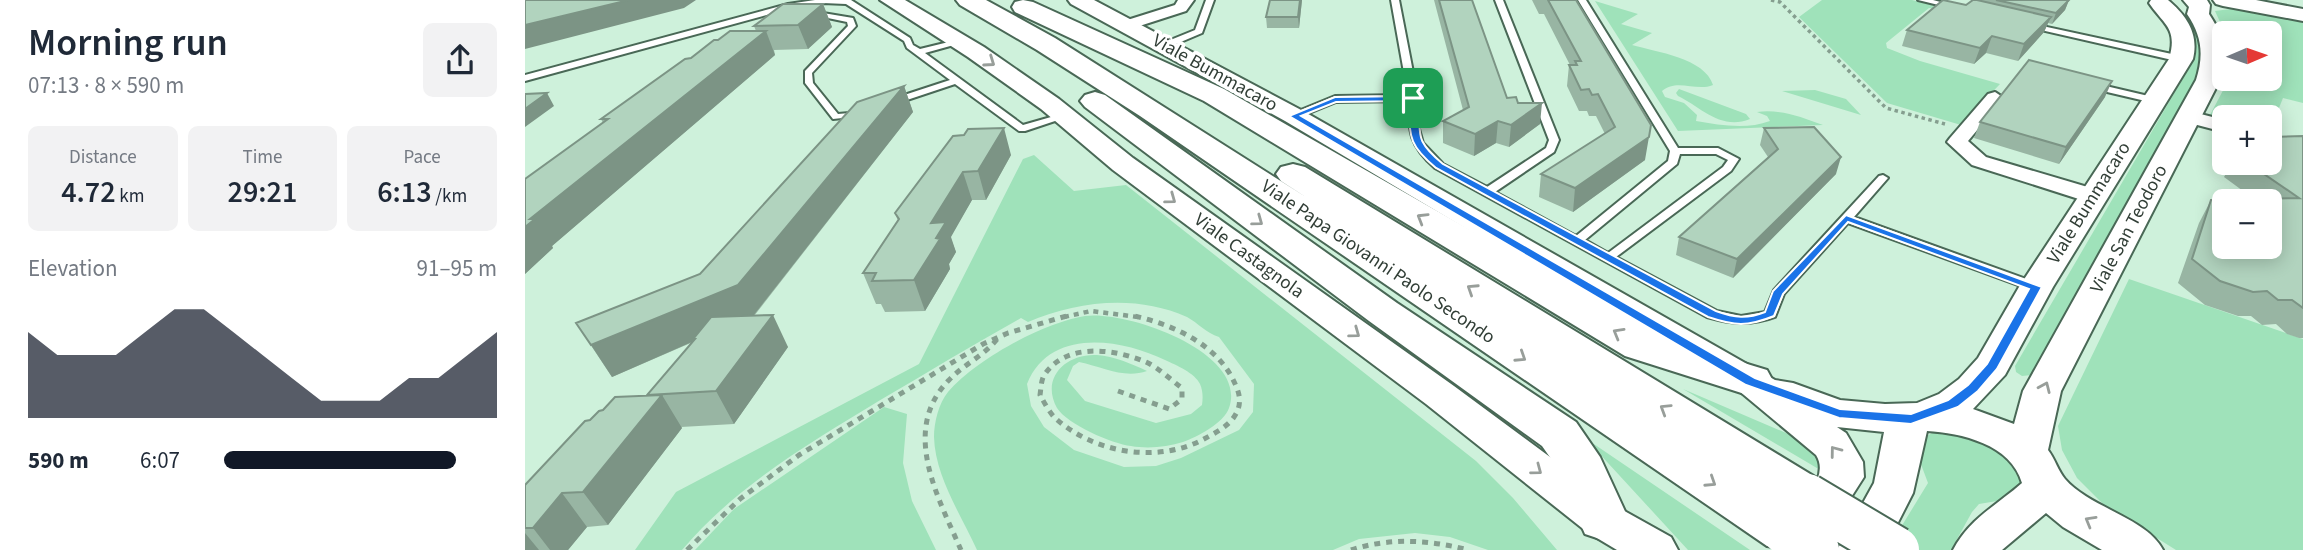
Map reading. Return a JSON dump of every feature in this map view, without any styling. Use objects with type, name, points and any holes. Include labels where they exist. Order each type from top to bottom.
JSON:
[{"type":"main road","name":"Viale Castagnola","points":[[890,0],[958,41],[1065,116],[1123,164],[1440,395],[1611,535],[1655,550]]},
{"type":"main road","points":[[987,0],[1214,95],[1640,346],[1839,414],[1955,417],[1977,423],[2001,435],[2079,515],[2140,550]]},
{"type":"main road","points":[[987,0],[1152,145],[1383,312],[1559,434],[1576,457],[1611,535]]},
{"type":"main road","name":"Viale Papa Giovanni Paolo Secondo","points":[[987,0],[1046,44],[1800,532],[1896,550]]},
{"type":"main road","name":"Viale Bummacaro","points":[[1078,0],[1294,116],[1751,382]]},
{"type":"main road","points":[[2156,2],[2177,8],[2209,2],[2303,15]]},
{"type":"main road","points":[[2156,2],[2181,27],[2185,47],[2181,59]]},
{"type":"main road","name":"Viale San Teodoro","points":[[2036,469],[2042,391],[2208,80],[2216,50],[2210,31],[2198,14],[2209,2]]},
{"type":"main road","name":"Viale Bummacaro","points":[[1916,418],[1953,404],[1973,388],[1992,366],[2036,287],[2181,59]]},
{"type":"main road","points":[[1751,382],[1831,444],[1843,462],[1843,477],[1800,532]]},
{"type":"main road","points":[[1860,550],[1888,506],[1900,468],[1902,439],[1916,418]]},
{"type":"main road","points":[[1976,550],[1983,537],[2031,503],[2036,469]]},
{"type":"street","points":[[1127,25],[1177,10],[1186,0]]},
{"type":"street","points":[[1996,98],[1957,142],[1979,162],[2093,196]]},
{"type":"street","points":[[2189,117],[2212,124]]},
{"type":"lane","points":[[1166,45],[1199,31],[1210,0]]},
{"type":"lane","points":[[1395,0],[1413,98],[1414,133],[1420,150],[1439,166],[1712,314],[1732,321],[1752,321],[1770,314],[1777,293],[1883,178]]},
{"type":"lane","points":[[1487,192],[1551,150],[1554,140],[1499,0]]},
{"type":"lane","points":[[1577,241],[1673,162],[1675,151],[1582,0]]},
{"type":"lane","points":[[1922,0],[1970,11]]},
{"type":"lane","points":[[525,78],[791,6],[823,1],[848,2],[907,40],[919,52],[1022,128],[1065,116]]},
{"type":"lane","points":[[826,15],[850,20],[852,26],[808,74],[809,83],[836,117],[867,111]]},
{"type":"lane","points":[[2021,23],[2181,59]]},
{"type":"lane","points":[[919,52],[958,41]]},
{"type":"lane","points":[[880,107],[958,80]]},
{"type":"lane","points":[[2083,83],[2154,100]]},
{"type":"lane","points":[[1294,116],[1335,99],[1413,98]]},
{"type":"lane","points":[[1608,258],[1727,169],[1734,159],[1718,151],[1675,151]]},
{"type":"lane","points":[[1846,218],[2036,287]]},
{"type":"path","points":[[1771,0],[1780,2],[1886,108],[1968,130]]},
{"type":"path","points":[[687,550],[712,523],[769,476],[856,418],[1001,335],[1090,311],[1122,313],[1159,322],[1182,332],[1219,357],[1236,377],[1241,400],[1235,416],[1205,439],[1185,449],[1161,454],[1140,454],[1117,450],[1078,434],[1049,412],[1039,395],[1040,381],[1058,358],[1076,352],[1098,350],[1120,353],[1161,368],[1182,388],[1182,399],[1169,409],[1118,391]]},
{"type":"path","points":[[961,550],[928,476],[923,434],[928,410],[949,381],[986,355],[1001,335]]},
{"type":"path","points":[[1351,550],[1393,541],[1435,541],[1469,550]]},
{"type":"green space","points":[[1822,0],[1912,0],[1948,9],[1945,11],[1929,8],[1886,43],[1887,48],[1920,61],[2000,84],[1961,125],[1887,103],[1799,17]]},
{"type":"green space","points":[[1595,1],[1638,14],[1621,24],[1652,33],[1632,45],[1690,62],[1708,76],[1713,85],[1680,85],[1662,91],[1665,97],[1684,103],[1697,115],[1696,121],[1733,126],[1761,124],[1770,121],[1767,116],[1757,112],[1766,111],[1791,114],[1823,125],[1678,131]]},
{"type":"green space","points":[[2238,8],[2303,18],[2303,103],[2283,98],[2280,105],[2215,105],[2223,91],[2282,91],[2282,21],[2220,21],[2215,11]]},
{"type":"green space","points":[[2182,15],[2189,15],[2200,28],[2204,63],[2032,375],[2022,376],[2016,372],[2015,366],[2193,61],[2195,40]]},
{"type":"green space","points":[[1679,89],[1746,114],[1750,119],[1740,122],[1721,120],[1678,96],[1676,93]]},
{"type":"green space","points":[[1815,90],[1846,99],[1861,115],[1782,91]]},
{"type":"green space","points":[[1034,155],[1074,191],[1126,185],[1476,461],[1513,498],[1557,550],[1488,550],[1450,537],[1415,533],[1359,539],[1333,550],[977,550],[939,466],[934,437],[936,419],[945,396],[960,380],[993,355],[1031,334],[1085,316],[1128,320],[1180,339],[1203,353],[1221,369],[1230,388],[1226,414],[1202,433],[1183,442],[1164,446],[1123,444],[1080,427],[1062,414],[1053,397],[1052,386],[1059,369],[1076,358],[1097,355],[1129,363],[1147,371],[1122,373],[1079,362],[1073,366],[1067,380],[1085,401],[1156,423],[1191,414],[1202,405],[1200,384],[1194,376],[1180,367],[1128,347],[1108,343],[1069,346],[1052,353],[1038,366],[1027,384],[1031,406],[1044,427],[1074,450],[1124,467],[1156,466],[1181,458],[1239,430],[1253,412],[1254,384],[1219,337],[1187,317],[1168,310],[1148,305],[1107,303],[1066,309],[1028,322],[1021,318],[802,449],[726,505],[682,550],[635,550],[676,492],[919,364],[1023,159]]},
{"type":"green space","points":[[2129,279],[2303,339],[2303,550],[2176,550],[2104,505],[2077,478],[2062,450],[2058,426]]},
{"type":"green space","points":[[1683,389],[1807,442],[1823,454],[1827,474]]},
{"type":"green space","points":[[884,407],[907,414],[903,463],[912,501],[936,550],[695,550],[734,509]]},
{"type":"green space","points":[[1939,429],[2007,448],[2023,485],[2003,500],[1979,504],[1951,550],[1887,550],[1928,483],[1919,459],[1920,440]]},
{"type":"green space","points":[[1585,438],[1750,550],[1688,550]]},
{"type":"building","points":[[525,0],[629,0],[525,25]]},
{"type":"building","points":[[1270,0],[1300,0],[1298,17],[1266,17]]},
{"type":"building","points":[[1439,0],[1472,0],[1507,98],[1516,97],[1518,103],[1542,103],[1511,125],[1498,121],[1475,134],[1443,121],[1469,107]]},
{"type":"building","points":[[1548,0],[1576,0],[1651,125],[1649,137],[1575,188],[1541,174],[1615,127],[1598,94],[1592,95],[1589,89],[1581,90],[1569,65],[1577,65],[1575,61],[1581,61]]},
{"type":"building","points":[[1943,0],[1966,5],[1977,0],[2051,17],[2024,44],[1992,36],[1980,48],[1907,30]]},
{"type":"building","points":[[1996,0],[2069,0],[2056,13]]},
{"type":"building","points":[[783,4],[823,4],[798,25],[754,26]]},
{"type":"building","points":[[730,31],[766,31],[530,219],[535,219],[525,227],[525,179],[608,119],[601,119],[685,59],[691,58]]},
{"type":"building","points":[[2029,60],[2112,81],[2066,147],[1980,122]]},
{"type":"building","points":[[904,86],[738,285],[591,345],[576,323],[700,274],[857,102]]},
{"type":"building","points":[[547,93],[525,109],[525,94]]},
{"type":"building","points":[[1814,127],[1841,157],[1737,259],[1679,237],[1778,149],[1764,128]]},
{"type":"building","points":[[1004,128],[978,171],[963,172],[931,223],[946,222],[936,238],[940,239],[914,280],[872,281],[876,273],[863,273],[899,219],[895,213],[953,136],[964,135],[968,129]]},
{"type":"building","points":[[2303,136],[2303,308],[2292,300],[2278,300],[2267,291],[2253,292],[2220,281],[2192,259],[2212,200],[2212,259],[2282,259],[2282,198],[2299,198],[2265,175],[2282,175],[2282,137]]},
{"type":"building","points":[[773,315],[716,391],[647,395],[711,317]]},
{"type":"building","points":[[662,395],[583,492],[562,493],[533,528],[525,528],[525,485],[585,421],[603,410],[615,397]]},
{"type":"route","points":[[1413,98],[1414,133],[1420,150],[1439,166],[1712,314],[1732,321],[1752,321],[1770,314],[1777,293],[1846,218],[2036,287],[1992,366],[1973,388],[1953,404],[1911,419],[1839,414],[1751,382],[1294,116],[1335,99],[1413,98]]}]
